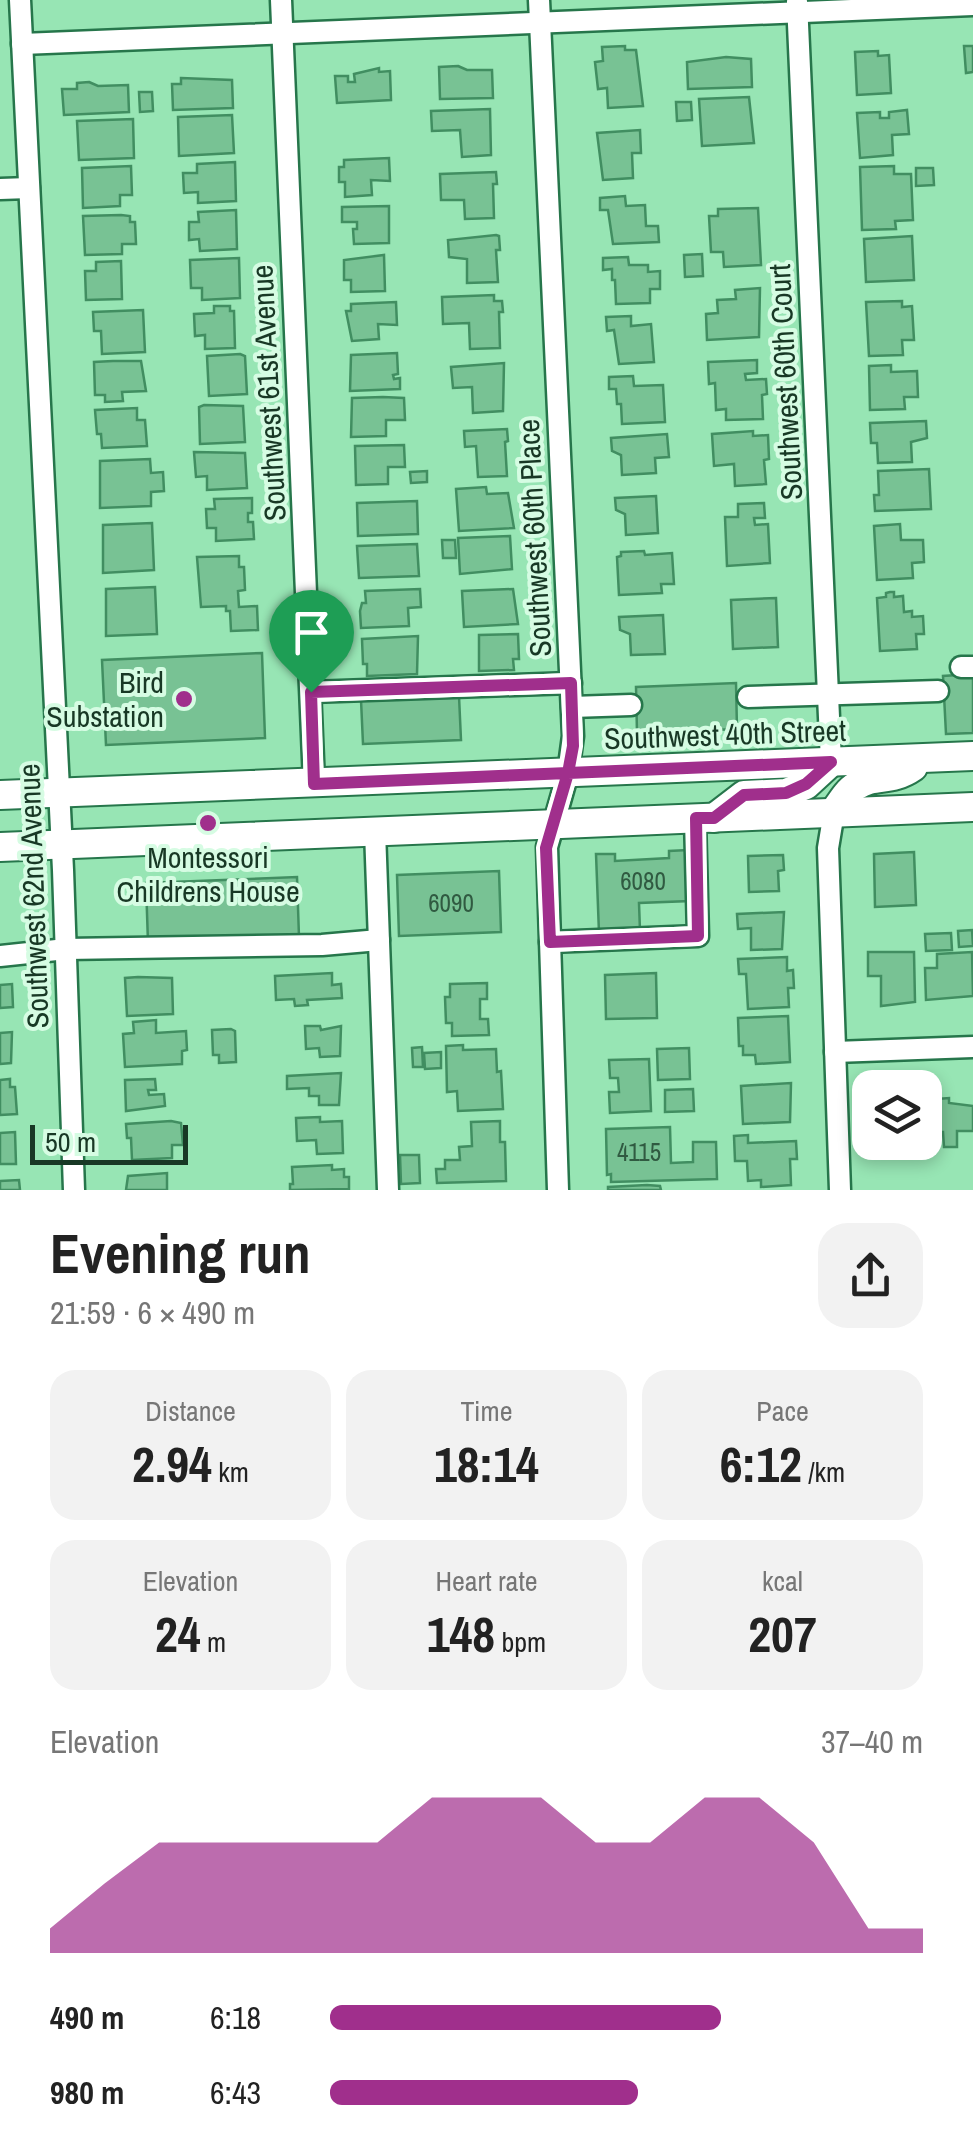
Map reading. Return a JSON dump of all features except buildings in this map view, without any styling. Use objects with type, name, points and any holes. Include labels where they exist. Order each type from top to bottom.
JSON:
[{"type":"main road","name":"Southwest 40th Street","points":[[0,796],[973,756]]},
{"type":"main road","points":[[834,812],[852,787],[868,780],[898,777],[926,758]]},
{"type":"main road","points":[[705,818],[744,795],[786,793],[806,784],[831,762]]},
{"type":"main road","points":[[0,847],[973,807]]},
{"type":"street","name":"Southwest 62nd Avenue","points":[[20,0],[62,845],[74,1190]]},
{"type":"street","name":"Southwest 61st Avenue","points":[[281,0],[314,784]]},
{"type":"street","name":"Southwest 60th Place","points":[[539,0],[573,746],[546,848],[558,1190]]},
{"type":"street","points":[[22,44],[540,24],[797,7],[973,4]]},
{"type":"street","name":"Southwest 60th Court","points":[[797,7],[831,762]]},
{"type":"street","points":[[0,188],[29,188]]},
{"type":"street","points":[[311,692],[571,683]]},
{"type":"street","points":[[748,697],[938,691]]},
{"type":"street","points":[[572,708],[631,704]]},
{"type":"street","points":[[834,812],[828,848],[840,1190]]},
{"type":"street","points":[[550,942],[698,936],[705,818]]},
{"type":"street","points":[[375,832],[388,1190]]},
{"type":"street","points":[[1,956],[66,948],[322,945],[379,940]]},
{"type":"street","points":[[835,1052],[973,1047]]},
{"type":"place","name":"Bird Substation","points":[[184,699]]},
{"type":"place","name":"Montessori Childrens House","points":[[208,823]]},
{"type":"route","points":[[311,692],[314,784],[568,773],[546,848],[550,942],[698,936],[696,818],[714,818],[744,795],[786,793],[806,784],[831,762],[568,773],[573,746],[571,683],[311,692]]}]
